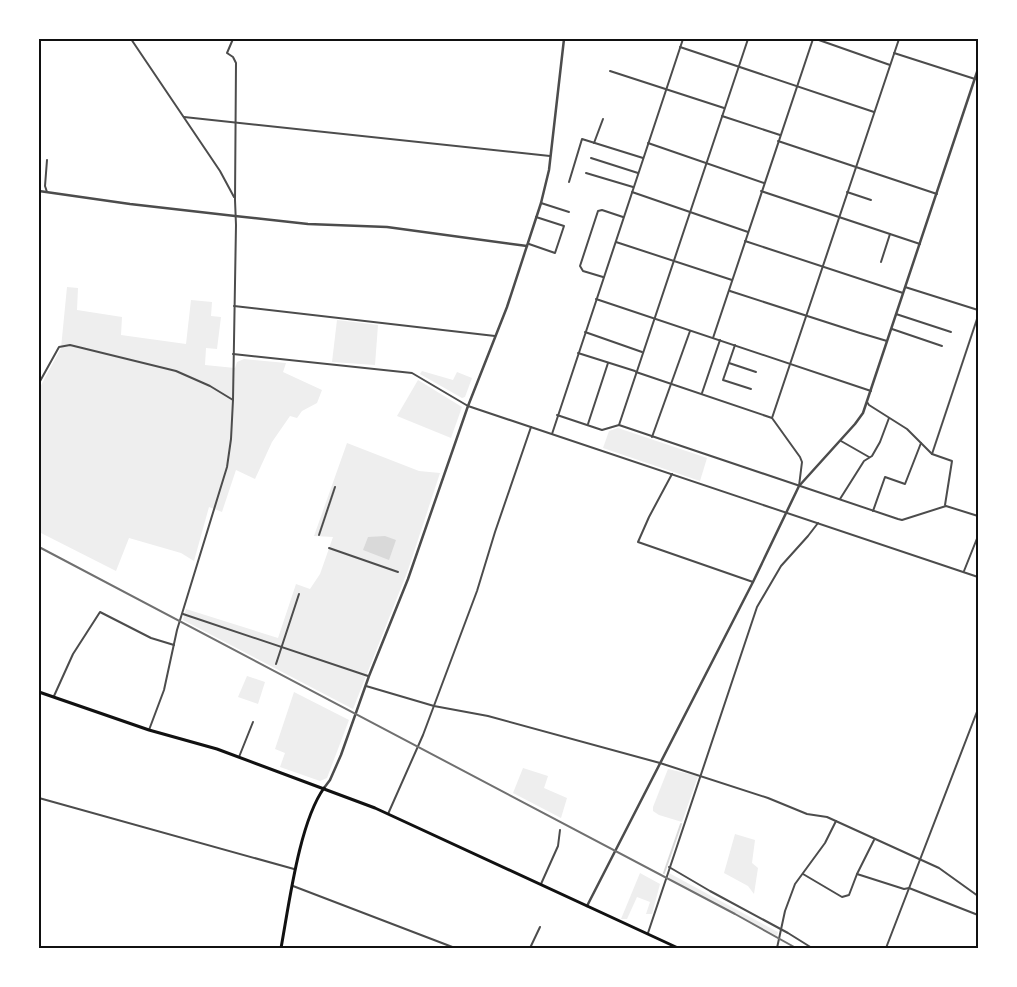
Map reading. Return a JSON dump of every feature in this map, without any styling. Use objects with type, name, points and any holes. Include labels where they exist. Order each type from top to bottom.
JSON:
[{"type":"main road","points":[[39,692],[149,730],[239,756],[324,788],[388,814],[678,948]]},
{"type":"main road","points":[[281,948],[296,870],[312,810],[324,788]]},
{"type":"street","points":[[131,39],[220,171],[235,200]]},
{"type":"street","points":[[149,730],[164,690],[183,614],[227,466],[231,439],[236,62],[228,53],[233,39]]},
{"type":"street","points":[[324,788],[338,760],[408,579],[468,406],[507,307],[541,203],[551,157],[564,39]]},
{"type":"street","points":[[552,434],[683,39]]},
{"type":"street","points":[[619,425],[748,39]]},
{"type":"street","points":[[712,338],[813,39]]},
{"type":"street","points":[[816,39],[890,65]]},
{"type":"street","points":[[772,418],[899,39]]},
{"type":"street","points":[[680,47],[874,112]]},
{"type":"street","points":[[894,53],[978,82]]},
{"type":"street","points":[[799,486],[861,417],[978,69]]},
{"type":"street","points":[[610,71],[724,108]]},
{"type":"street","points":[[722,116],[780,136]]},
{"type":"street","points":[[184,118],[551,157]]},
{"type":"street","points":[[594,143],[603,119]]},
{"type":"street","points":[[569,182],[582,139],[643,158]]},
{"type":"street","points":[[778,141],[937,194]]},
{"type":"street","points":[[648,143],[764,182]]},
{"type":"street","points":[[591,158],[638,173]]},
{"type":"street","points":[[47,192],[45,186],[48,160]]},
{"type":"street","points":[[586,173],[633,187]]},
{"type":"street","points":[[39,191],[130,204],[308,224],[387,227],[527,245],[555,253],[564,226],[536,217]]},
{"type":"street","points":[[761,191],[920,244]]},
{"type":"street","points":[[632,192],[748,232]]},
{"type":"street","points":[[847,192],[871,200]]},
{"type":"street","points":[[541,203],[569,212]]},
{"type":"street","points":[[603,277],[583,271],[580,266],[598,211],[602,210],[624,217]]},
{"type":"street","points":[[881,262],[890,234]]},
{"type":"street","points":[[615,241],[732,280]]},
{"type":"street","points":[[745,241],[903,293]]},
{"type":"street","points":[[905,287],[978,310]]},
{"type":"street","points":[[729,290],[887,341]]},
{"type":"street","points":[[596,299],[871,391]]},
{"type":"street","points":[[234,306],[495,336]]},
{"type":"street","points":[[896,314],[951,332]]},
{"type":"street","points":[[932,454],[978,316]]},
{"type":"street","points":[[891,329],[942,346]]},
{"type":"street","points":[[652,437],[690,331]]},
{"type":"street","points":[[585,332],[642,352]]},
{"type":"street","points":[[702,394],[720,340]]},
{"type":"street","points":[[39,384],[59,347],[70,345],[176,371],[210,386],[233,400]]},
{"type":"street","points":[[735,345],[723,380],[751,389]]},
{"type":"street","points":[[578,353],[772,418],[802,462],[799,486],[787,513],[587,906]]},
{"type":"street","points":[[233,354],[412,373],[468,406],[978,577]]},
{"type":"street","points":[[587,425],[608,362]]},
{"type":"street","points":[[729,363],[756,372]]},
{"type":"street","points":[[867,402],[907,429],[932,454],[952,461],[944,506]]},
{"type":"street","points":[[557,415],[602,430],[619,425],[902,520],[944,506],[978,516]]},
{"type":"street","points":[[840,500],[864,461],[870,457],[880,442],[889,418]]},
{"type":"street","points":[[388,814],[434,706],[478,591],[495,532],[531,427]]},
{"type":"street","points":[[841,440],[870,457]]},
{"type":"street","points":[[873,511],[885,478],[905,484],[921,443]]},
{"type":"street","points":[[672,474],[638,542],[753,582]]},
{"type":"street","points":[[319,535],[335,486]]},
{"type":"street","points":[[648,933],[758,603],[781,566],[818,523]]},
{"type":"street","points":[[964,572],[978,536]]},
{"type":"street","points":[[329,548],[398,572]]},
{"type":"street","points":[[276,664],[299,594]]},
{"type":"street","points":[[53,697],[72,654],[100,612],[150,638],[174,646]]},
{"type":"street","points":[[183,614],[370,676]]},
{"type":"street","points":[[366,686],[434,706],[488,716],[660,763],[768,798],[808,814],[827,817],[939,868],[978,896]]},
{"type":"street","points":[[886,948],[978,709]]},
{"type":"street","points":[[239,756],[253,722]]},
{"type":"street","points":[[39,798],[296,870]]},
{"type":"street","points":[[777,948],[785,911],[795,884],[825,843],[836,821]]},
{"type":"street","points":[[541,884],[558,846],[560,830]]},
{"type":"street","points":[[803,874],[842,897],[849,895],[874,839]]},
{"type":"street","points":[[669,866],[812,948]]},
{"type":"street","points":[[857,874],[904,889],[909,888],[978,915]]},
{"type":"street","points":[[294,886],[455,948]]},
{"type":"street","points":[[530,948],[540,928]]},
{"type":"shaded area","points":[[67,287],[78,288],[77,310],[122,317],[121,335],[186,344],[191,300],[212,302],[211,316],[221,317],[217,349],[206,348],[205,365],[235,368],[237,362],[244,359],[286,363],[283,372],[322,390],[317,403],[302,411],[297,418],[290,416],[272,442],[255,479],[236,470],[222,512],[209,507],[194,561],[181,553],[129,538],[116,571],[39,532],[39,389],[61,348]]},
{"type":"shaded area","points":[[337,320],[378,325],[375,365],[332,362]]},
{"type":"shaded area","points":[[422,371],[453,380],[457,372],[472,378],[465,397],[462,398],[420,374]]},
{"type":"shaded area","points":[[418,380],[462,407],[451,438],[397,416]]},
{"type":"shaded area","points":[[618,428],[707,458],[700,481],[603,448],[609,431]]},
{"type":"shaded area","points":[[347,443],[419,471],[440,473],[408,570],[353,709],[183,620],[186,609],[278,638],[296,584],[310,589],[320,574],[333,537],[314,536]]},
{"type":"shaded area","points":[[385,536],[396,540],[389,560],[363,550],[368,537]]},
{"type":"shaded area","points":[[247,676],[265,682],[258,704],[238,697]]},
{"type":"shaded area","points":[[294,692],[349,720],[327,778],[320,781],[280,767],[285,753],[275,749]]},
{"type":"shaded area","points":[[523,768],[548,776],[544,788],[567,798],[561,818],[513,793]]},
{"type":"shaded area","points":[[668,769],[698,776],[682,822],[659,815],[653,811]]},
{"type":"shaded area","points":[[735,834],[755,840],[752,863],[758,868],[754,894],[748,886],[724,873]]},
{"type":"shaded area","points":[[640,873],[660,884],[652,914],[646,914],[650,902],[637,897],[627,919],[621,919]]},
{"type":"shaded area","points":[[669,873],[778,932],[777,936],[674,881],[669,878]]},
{"type":"waterway","points":[[664,873],[681,824]]},
{"type":"railway","points":[[39,547],[796,948]]}]
